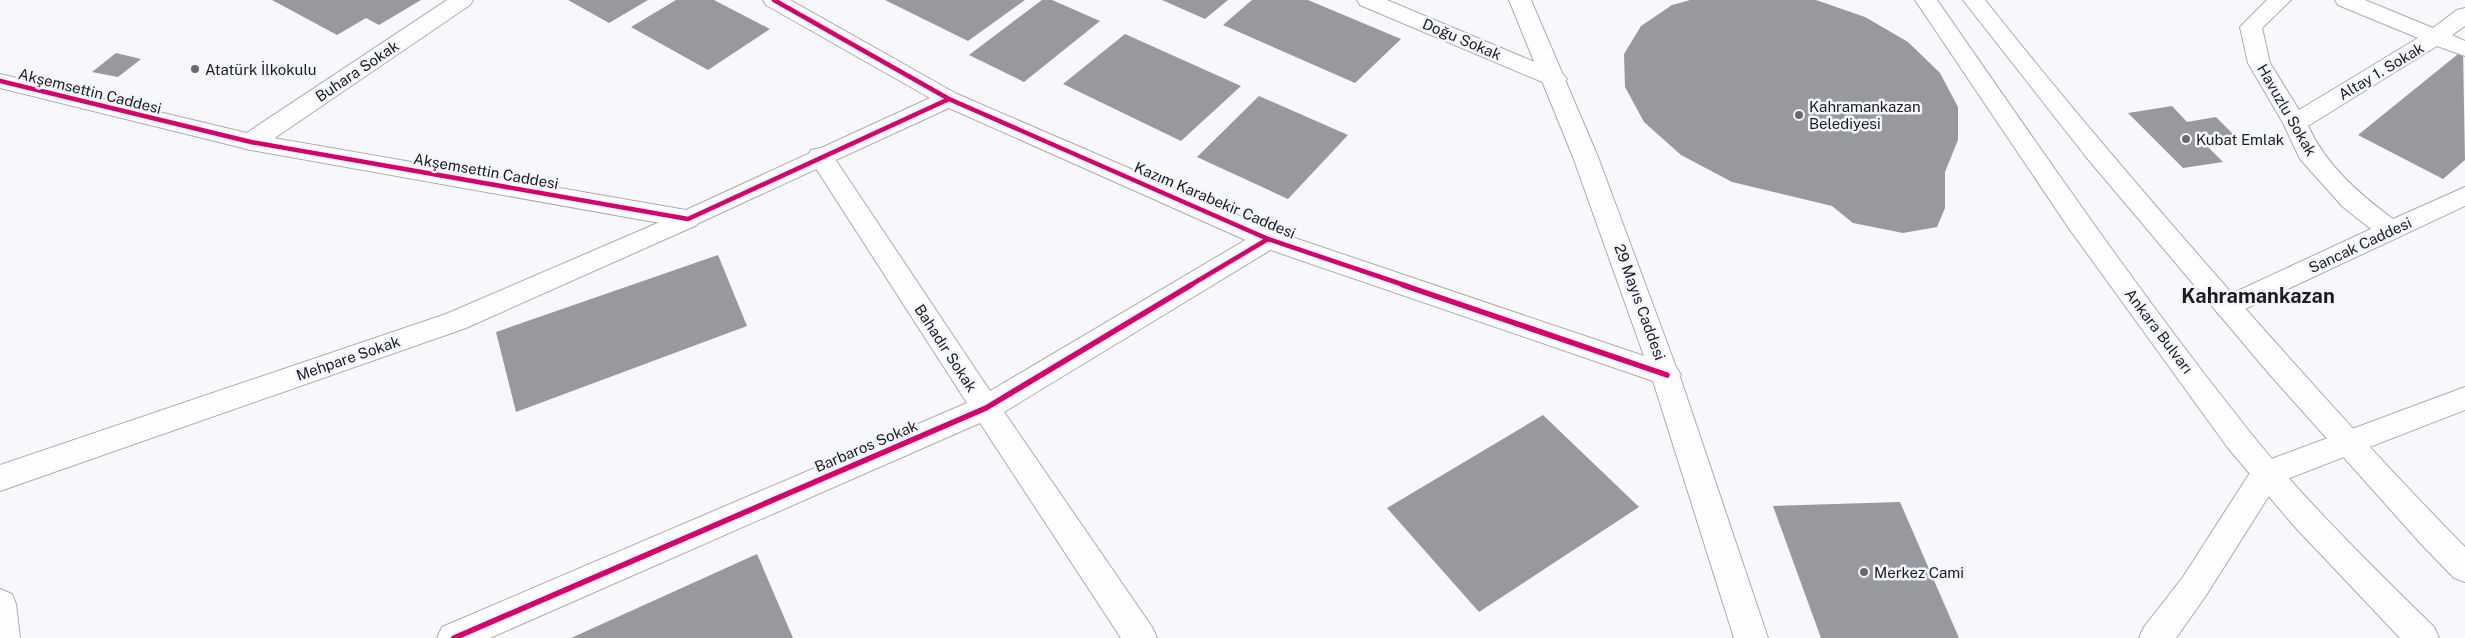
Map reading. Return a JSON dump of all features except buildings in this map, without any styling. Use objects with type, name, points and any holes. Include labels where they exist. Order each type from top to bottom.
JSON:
[{"type":"street","name":"Buhara Sokak","points":[[251,142],[462,0]]},
{"type":"street","name":"Kazım Karabekir Caddesi","points":[[774,0],[949,99],[1268,239],[1667,375]]},
{"type":"street","name":"Doğu Sokak","points":[[1368,0],[1555,79]]},
{"type":"street","name":"29 Mayıs Caddesi","points":[[1520,0],[1555,79],[1667,375],[1751,638]]},
{"type":"street","name":"Ankara Bulvarı","points":[[1926,0],[2077,221],[2266,474],[2356,571],[2422,638]]},
{"type":"street","points":[[1974,0],[2127,191],[2258,344],[2347,443],[2465,568]]},
{"type":"street","name":"Havuzlu Sokak","points":[[2280,0],[2251,28],[2259,63],[2296,123],[2309,153],[2352,201],[2392,231]]},
{"type":"street","points":[[2346,0],[2465,49]]},
{"type":"street","name":"Altay 1. Sokak","points":[[2296,123],[2437,36],[2465,15]]},
{"type":"street","name":"Akşemsettin Caddesi","points":[[0,81],[251,142],[688,219]]},
{"type":"street","points":[[688,219],[820,156],[949,99]]},
{"type":"street","name":"Bahadır Sokak","points":[[820,156],[1089,566],[1140,638]]},
{"type":"street","name":"Sancak Caddesi","points":[[2228,307],[2465,196]]},
{"type":"street","name":"Mehpare Sokak","points":[[0,478],[456,321],[688,219]]},
{"type":"street","name":"Barbaros Sokak","points":[[454,638],[986,408],[1268,239]]},
{"type":"street","points":[[2156,638],[2194,587],[2266,474],[2465,398]]},
{"type":"street","points":[[0,604],[3,638]]},
{"type":"cycle path","points":[[774,0],[949,99],[1268,239],[1667,375]]},
{"type":"cycle path","points":[[0,81],[251,142],[688,219],[949,99]]},
{"type":"cycle path","points":[[454,638],[986,408],[1268,239]]},
{"type":"place","name":"Atatürk İlkokulu","points":[[195,69]]},
{"type":"place","name":"Kahramankazan Belediyesi","points":[[1799,115]]},
{"type":"place","name":"Kubat Emlak","points":[[2186,139]]},
{"type":"place","name":"Merkez Cami","points":[[1864,572]]},
{"type":"district","name":"Kahramankazan","points":[[2258,296]]}]
